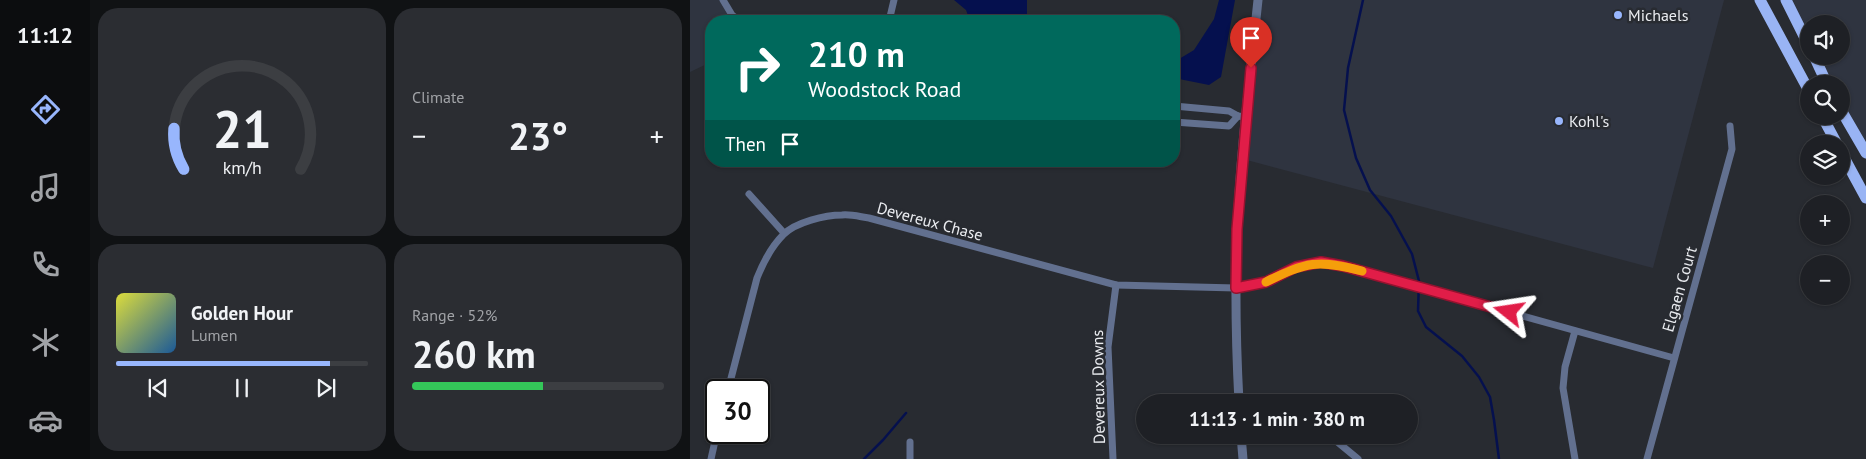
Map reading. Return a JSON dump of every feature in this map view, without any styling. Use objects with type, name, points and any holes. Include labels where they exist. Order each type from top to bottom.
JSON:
[{"type":"main road","points":[[1760,0],[1800,75]]},
{"type":"main road","points":[[1786,0],[1800,28]]},
{"type":"main road","points":[[1850,125],[1866,153]]},
{"type":"main road","points":[[1850,169],[1866,198]]},
{"type":"street","points":[[723,0],[732,15]]},
{"type":"street","points":[[890,15],[894,0]]},
{"type":"street","points":[[1240,394],[1236,288],[1242,117],[1258,0]]},
{"type":"street","points":[[1180,107],[1229,111],[1242,117]]},
{"type":"street","points":[[1180,122],[1229,126],[1242,117]]},
{"type":"street","name":"Elgaen Court","points":[[1647,459],[1732,149],[1730,126]]},
{"type":"street","points":[[749,194],[784,233]]},
{"type":"street","name":"Devereux Chase","points":[[731,379],[756,278],[761,266],[784,233],[802,223],[824,216],[843,214],[869,218],[1116,285],[1236,288],[1266,282],[1296,267],[1321,262],[1343,266],[1674,358]]},
{"type":"street","name":"Devereux Downs","points":[[1113,459],[1108,347],[1116,285]]},
{"type":"street","points":[[1575,331],[1565,367],[1563,388],[1575,459]]},
{"type":"street","points":[[910,442],[910,459]]},
{"type":"street","points":[[711,459],[714,444]]},
{"type":"street","points":[[1242,444],[1243,459]]},
{"type":"street","points":[[1340,444],[1358,459]]},
{"type":"shaded area","points":[[690,0],[723,0],[734,15],[705,15],[705,65],[690,72]]},
{"type":"shaded area","points":[[954,0],[1027,0],[1027,15],[968,15],[966,10]]},
{"type":"shaded area","points":[[1219,0],[1235,0],[1221,77],[1209,85],[1180,79],[1180,58],[1194,50],[1214,19]]},
{"type":"shaded area","points":[[1260,0],[1724,0],[1653,268],[1243,159]]},
{"type":"shaded area","points":[[1789,0],[1866,0],[1866,151],[1850,122],[1850,75],[1826,75],[1821,65],[1850,65],[1850,15],[1800,15],[1800,22]]},
{"type":"waterway","points":[[1363,0],[1348,68],[1344,110],[1356,158],[1370,190],[1391,216],[1412,254],[1419,281],[1418,311],[1426,327],[1462,356],[1479,377],[1490,397],[1499,459]]},
{"type":"waterway","points":[[864,459],[906,413]]},
{"type":"slow traffic","points":[[1266,282],[1296,267],[1321,262],[1362,271]]},
{"type":"place","name":"Michaels","points":[[1618,15]]},
{"type":"place","name":"Kohl's","points":[[1559,121]]},
{"type":"route","points":[[1251,68],[1237,229],[1236,288],[1266,282],[1296,267],[1321,262],[1343,266],[1509,312]]}]
